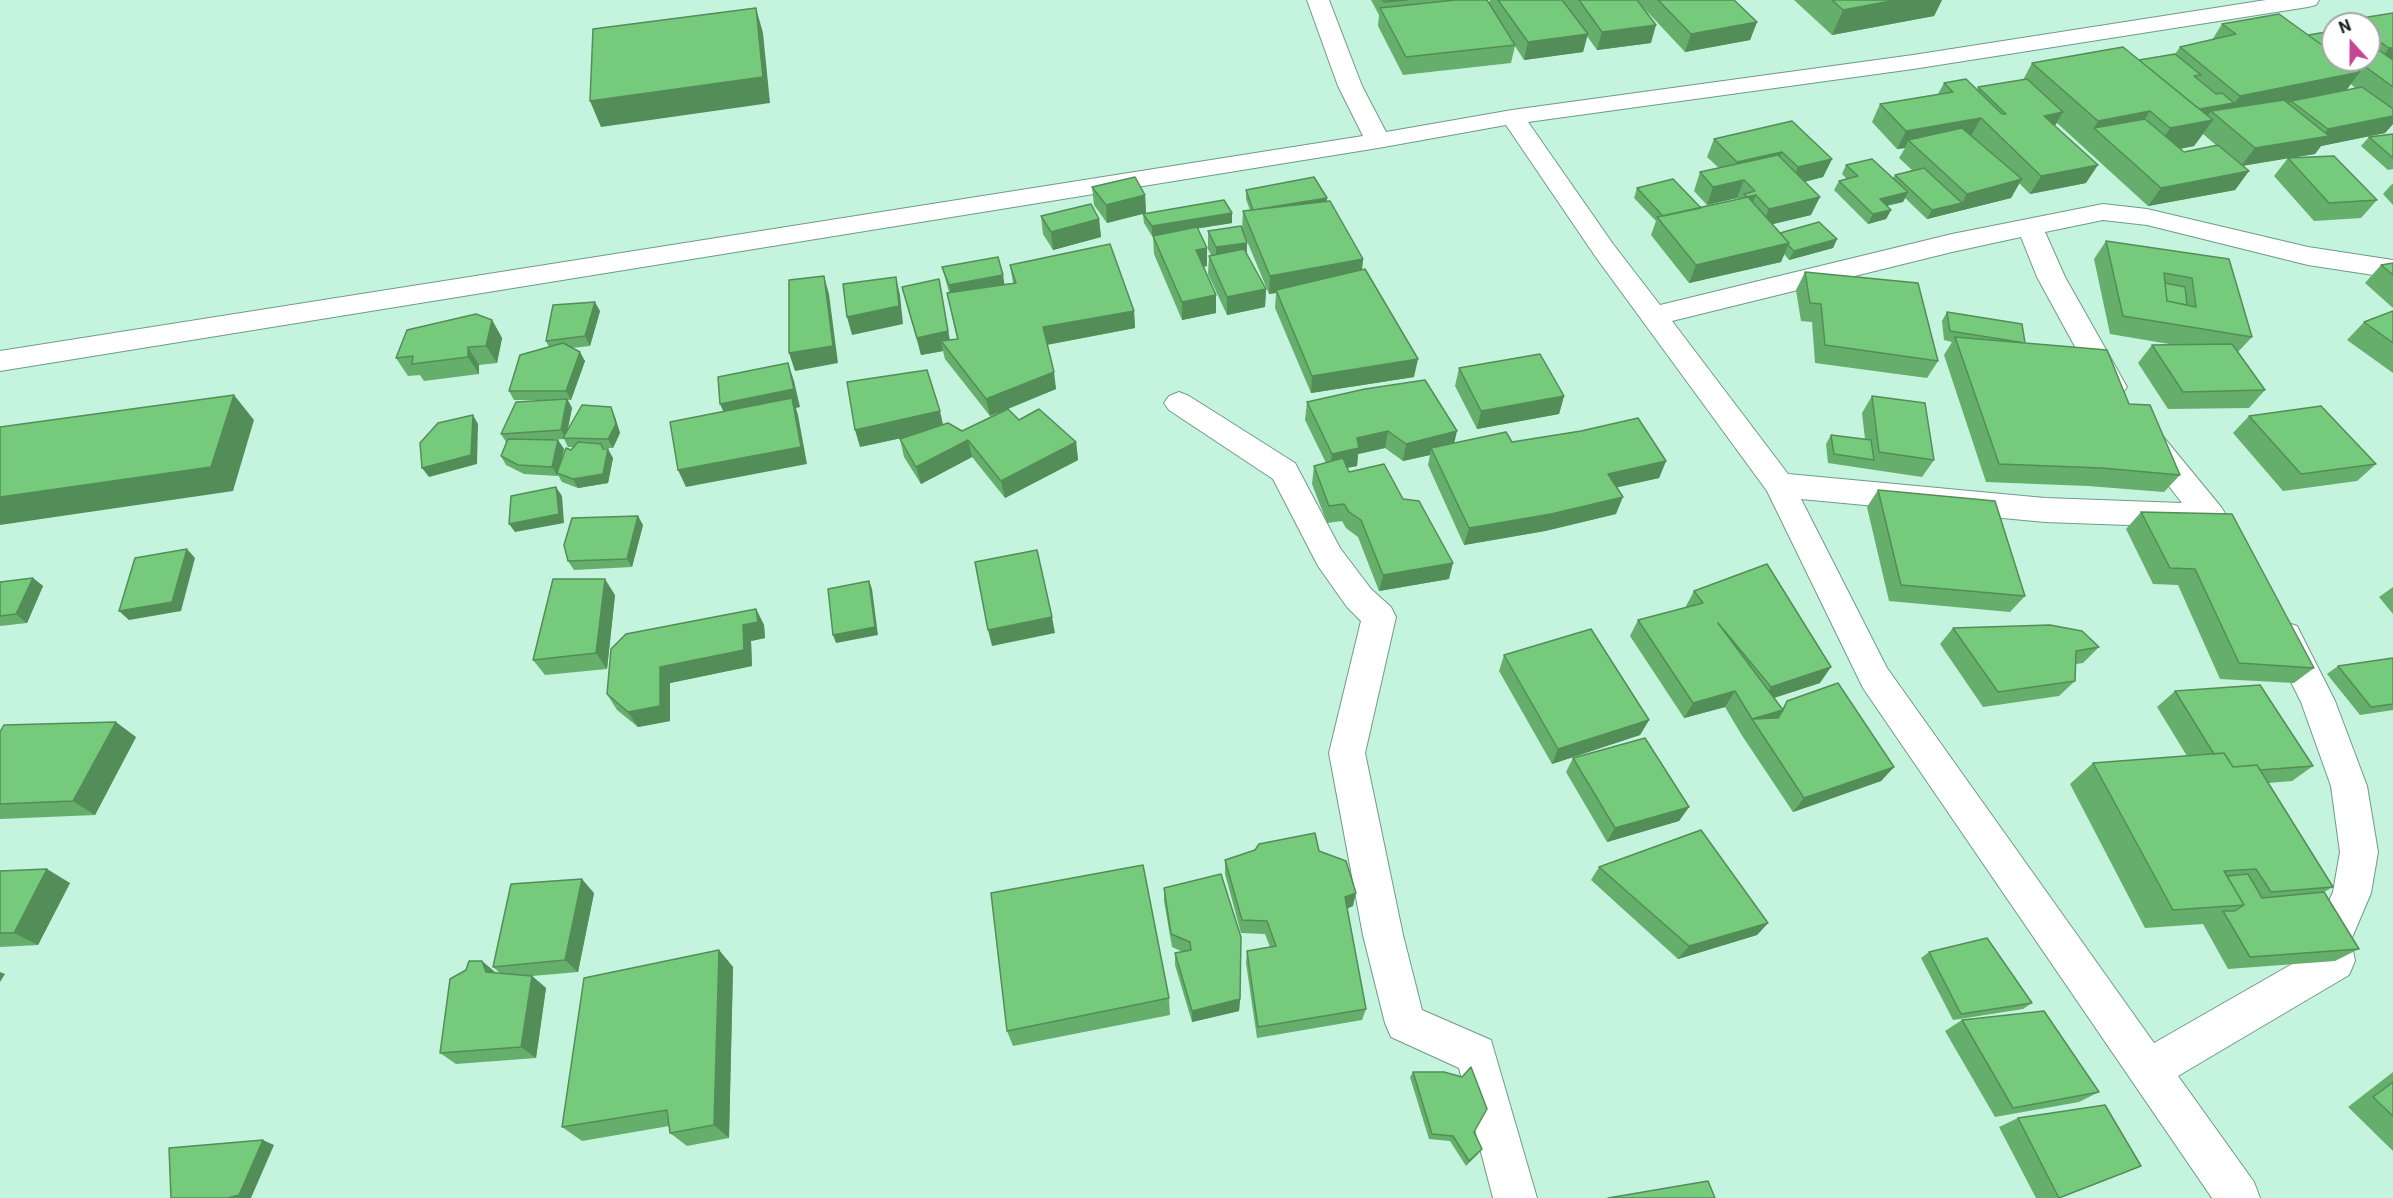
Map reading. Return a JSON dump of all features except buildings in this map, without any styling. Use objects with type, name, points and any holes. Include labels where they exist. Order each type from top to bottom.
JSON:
[{"type":"street","points":[[1318,0],[1350,86],[1378,141]]},
{"type":"street","points":[[0,361],[1378,141],[1512,117],[1912,62],[2308,0]]},
{"type":"street","points":[[1512,117],[1604,250],[1779,484],[1875,678],[2238,1198]]},
{"type":"street","points":[[1654,316],[1835,270],[2103,212],[2147,217],[2308,256],[2393,269]]},
{"type":"street","points":[[2030,226],[2051,277],[2108,383],[2155,449],[2210,516],[2252,581]]},
{"type":"street","points":[[1179,403],[1284,471],[1329,557],[1359,598],[1378,617],[1347,753],[1383,935],[1405,1023],[1476,1055],[1515,1198]]},
{"type":"street","points":[[1779,484],[2045,510],[2210,516]]},
{"type":"street","points":[[2150,1069],[2335,961],[2331,940],[2352,893],[2359,852],[2349,786],[2318,701],[2271,609]]}]
